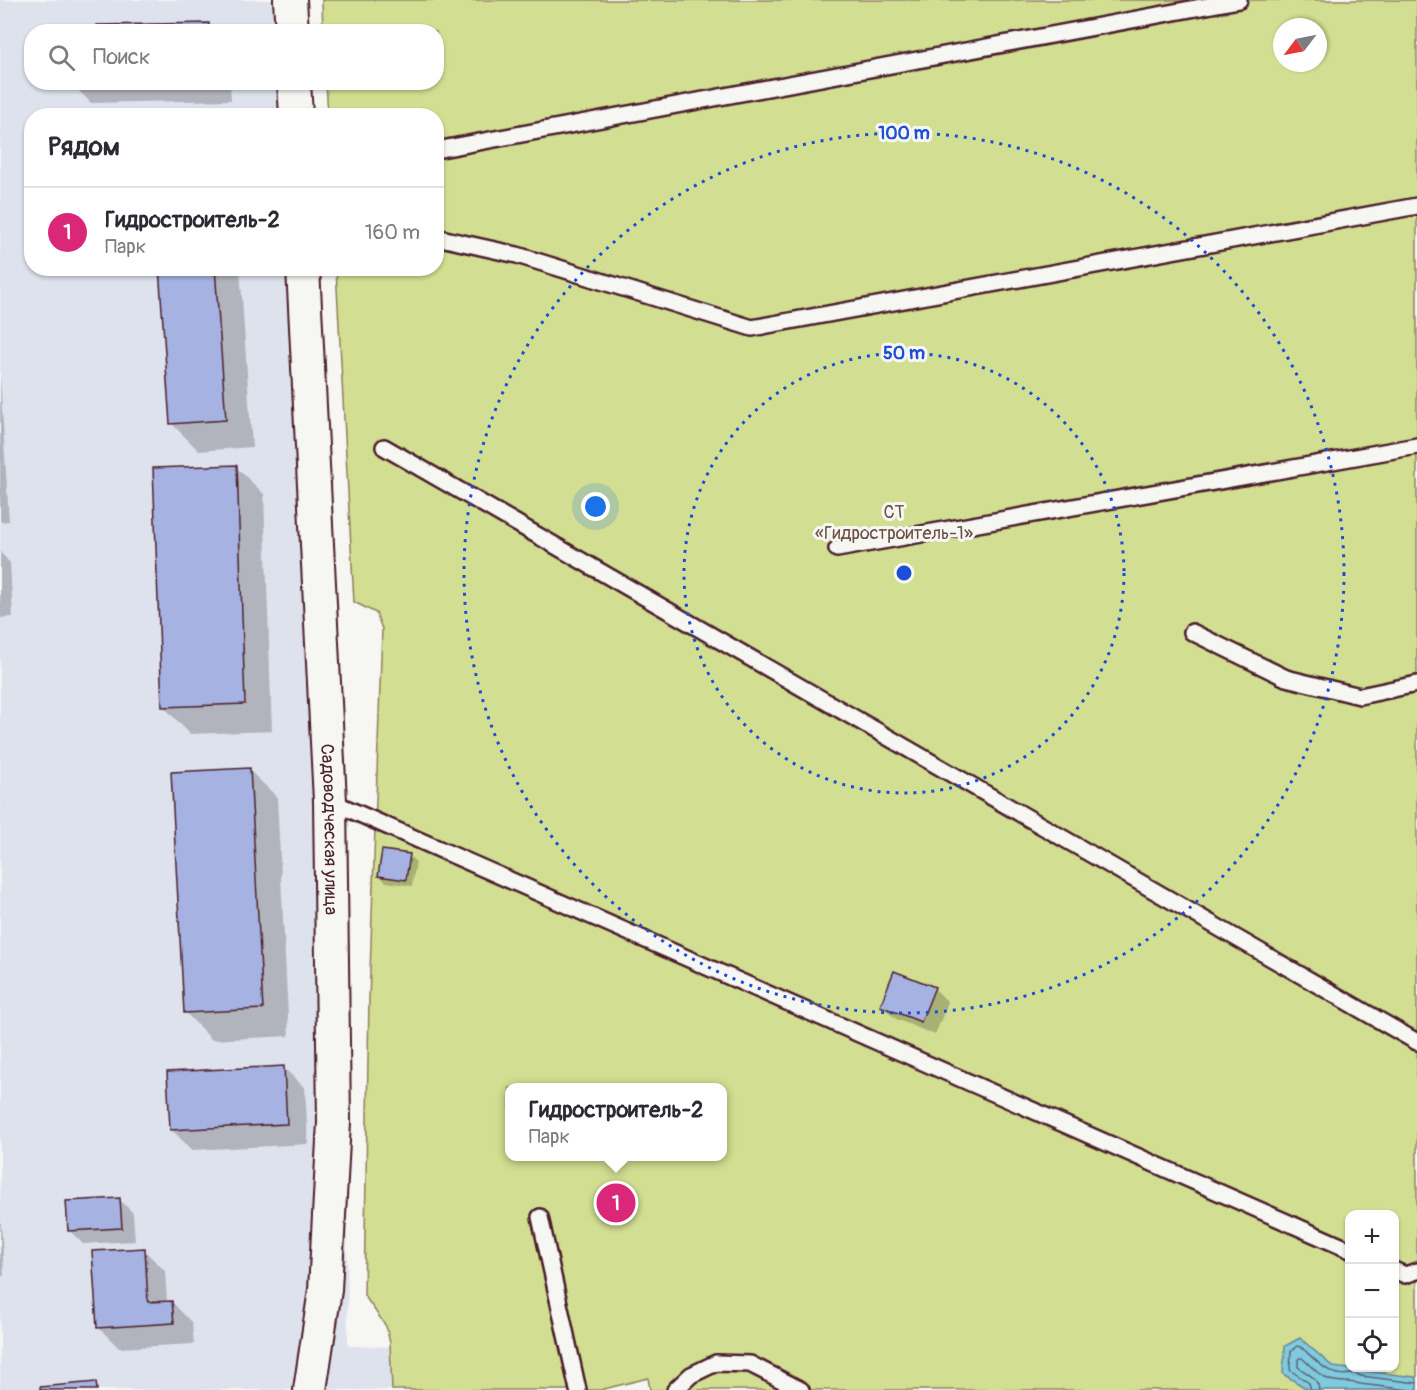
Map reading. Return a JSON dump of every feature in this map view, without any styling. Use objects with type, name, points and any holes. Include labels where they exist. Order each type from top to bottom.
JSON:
[{"type":"street","points":[[290,0],[292,24]]},
{"type":"street","points":[[294,90],[296,108]]},
{"type":"street","name":"Садоводческая улица","points":[[303,276],[330,801],[334,1122],[325,1290],[310,1390]]},
{"type":"lane","points":[[444,149],[1239,0]]},
{"type":"lane","points":[[444,239],[517,255],[752,328],[1417,206]]},
{"type":"lane","points":[[837,549],[1417,446]]},
{"type":"lane","points":[[384,447],[1417,1042]]},
{"type":"lane","points":[[1192,632],[1286,678],[1360,696],[1417,684]]},
{"type":"lane","points":[[330,801],[1345,1248]]},
{"type":"lane","points":[[540,1218],[578,1390]]},
{"type":"lane","points":[[1399,1272],[1405,1275],[1417,1270]]},
{"type":"lane","points":[[675,1390],[691,1375],[716,1363],[750,1364],[801,1390]]},
{"type":"shaded area","points":[[0,0],[300,0],[302,24],[24,24],[24,90],[304,90],[306,108],[24,108],[24,276],[314,276],[344,871],[348,1346],[398,1347],[401,1390],[0,1390]]},
{"type":"green space","name":"СТ «Гидростроитель-1»","points":[[322,0],[1417,0],[1417,1390],[650,1390],[648,1378],[600,1390],[392,1390],[390,1343],[386,1326],[364,1295],[369,1001],[382,629],[376,613],[354,602],[336,276],[444,276],[444,108],[328,108],[326,90],[444,90],[444,24],[323,24]]},
{"type":"water","points":[[1300,1338],[1333,1367],[1345,1368],[1345,1372],[1374,1372],[1415,1377],[1417,1378],[1417,1390],[1309,1390],[1283,1374],[1285,1346]]},
{"type":"building","points":[[209,23],[209,24],[153,24]]},
{"type":"building","points":[[160,276],[216,276],[226,420],[170,424]]},
{"type":"building","points":[[237,465],[245,704],[162,707],[153,468]]},
{"type":"building","points":[[250,768],[263,1009],[184,1013],[171,772]]},
{"type":"building","points":[[382,850],[410,854],[406,880],[378,876]]},
{"type":"building","points":[[894,971],[935,987],[921,1022],[880,1006]]},
{"type":"building","points":[[284,1066],[287,1124],[170,1130],[167,1072]]},
{"type":"building","points":[[120,1198],[122,1228],[68,1231],[66,1201]]},
{"type":"building","points":[[145,1248],[148,1302],[172,1301],[174,1323],[97,1328],[92,1251]]},
{"type":"building","points":[[96,1382],[97,1390],[40,1390],[40,1387]]},
{"type":"place","name":"Гидростроитель-2","points":[[616,1203]]}]
